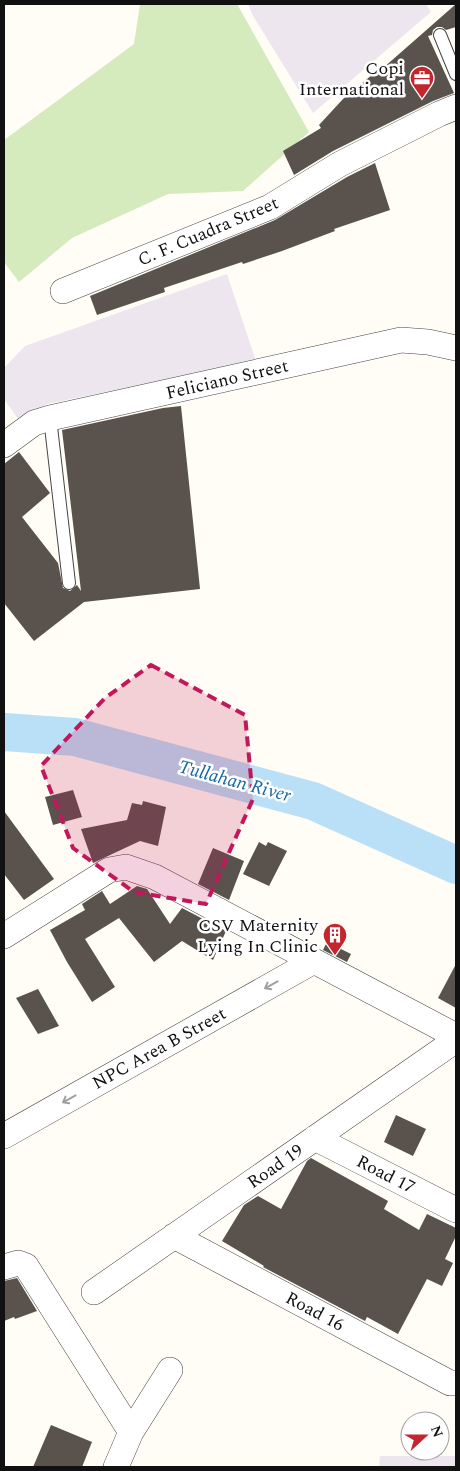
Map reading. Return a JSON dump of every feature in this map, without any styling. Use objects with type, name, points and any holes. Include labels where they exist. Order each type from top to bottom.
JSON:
[{"type":"street","name":"C. F. Cuadra Street","points":[[63,291],[270,207],[340,164],[439,114],[456,108]]},
{"type":"street","name":"Feliciano Street","points":[[4,444],[34,424],[50,418],[401,340],[428,342],[456,348]]},
{"type":"street","points":[[4,936],[109,870],[126,867],[155,877],[456,1038]]},
{"type":"street","name":"NPC Area B Street","points":[[4,1136],[314,961]]},
{"type":"street","name":"Road 19","points":[[94,1292],[456,1038]]},
{"type":"street","name":"Road 17","points":[[315,1138],[456,1210]]},
{"type":"street","name":"Road 16","points":[[174,1236],[450,1383],[456,1383]]},
{"type":"street","points":[[11,1265],[26,1266],[131,1432]]},
{"type":"street","points":[[116,1467],[131,1432],[170,1370]]},
{"type":"lane","points":[[440,35],[456,74]]},
{"type":"lane","points":[[50,418],[69,583]]},
{"type":"highlighted area","points":[[151,665],[245,715],[253,799],[206,904],[134,892],[73,848],[41,766],[105,698]]},
{"type":"shaded area","points":[[248,4],[426,4],[431,12],[313,113],[253,16]]},
{"type":"shaded area","points":[[227,274],[256,361],[47,404],[18,419],[4,399],[4,368],[25,346]]},
{"type":"shaded area","points":[[380,1456],[400,1456],[400,1461],[450,1461],[450,1456],[456,1456],[456,1467],[379,1467]]},
{"type":"green space","points":[[140,4],[237,4],[309,132],[243,191],[168,194],[72,238],[19,282],[4,262],[4,140],[134,44]]},
{"type":"building","points":[[456,4],[456,27],[446,30],[442,27],[437,27],[433,30],[432,35],[428,36],[454,93],[433,101],[333,151],[294,175],[283,151],[321,128],[319,125],[343,99],[373,74],[374,76]]},
{"type":"building","points":[[375,163],[390,210],[334,229],[335,231],[282,251],[164,288],[165,292],[97,315],[90,296],[275,220],[347,177]]},
{"type":"building","points":[[181,406],[200,589],[84,602],[34,641],[4,603],[4,464],[19,452],[50,493],[22,517],[58,563],[63,588],[70,591],[77,585],[81,591],[62,430],[163,408]]},
{"type":"building","points":[[73,790],[82,817],[53,825],[45,797]]},
{"type":"building","points":[[143,801],[166,807],[158,846],[140,841],[93,863],[81,829],[127,820],[132,803],[142,805]]},
{"type":"building","points":[[4,811],[54,879],[24,900],[4,874]]},
{"type":"building","points":[[259,842],[266,846],[268,842],[287,851],[269,886],[243,874]]},
{"type":"building","points":[[213,848],[244,861],[229,900],[198,884]]},
{"type":"building","points":[[137,886],[147,889],[170,924],[182,908],[226,931],[213,960],[182,941],[154,962],[119,918],[85,939],[115,987],[92,1002],[50,930],[85,910],[82,904],[102,891],[110,904]]},
{"type":"building","points":[[327,942],[351,954],[347,962],[323,950]]},
{"type":"building","points":[[456,964],[456,1008],[438,998]]},
{"type":"building","points":[[38,989],[59,1026],[38,1034],[16,998]]},
{"type":"building","points":[[396,1115],[426,1129],[413,1156],[384,1142]]},
{"type":"building","points":[[311,1158],[388,1201],[384,1209],[419,1230],[427,1214],[456,1228],[456,1236],[445,1259],[453,1263],[442,1286],[427,1279],[398,1334],[367,1317],[365,1321],[263,1267],[222,1241],[244,1205],[258,1196],[281,1209],[307,1161]]},
{"type":"building","points":[[17,1278],[37,1311],[4,1321],[4,1281]]},
{"type":"building","points":[[51,1425],[92,1442],[82,1467],[33,1467]]},
{"type":"waterway","name":"Tullahan River","points":[[4,732],[75,737],[313,801],[456,865]]},
{"type":"place","name":"Copi International","points":[[422,99]]},
{"type":"place","name":"CSV Maternity Lying In Clinic","points":[[335,956]]}]
